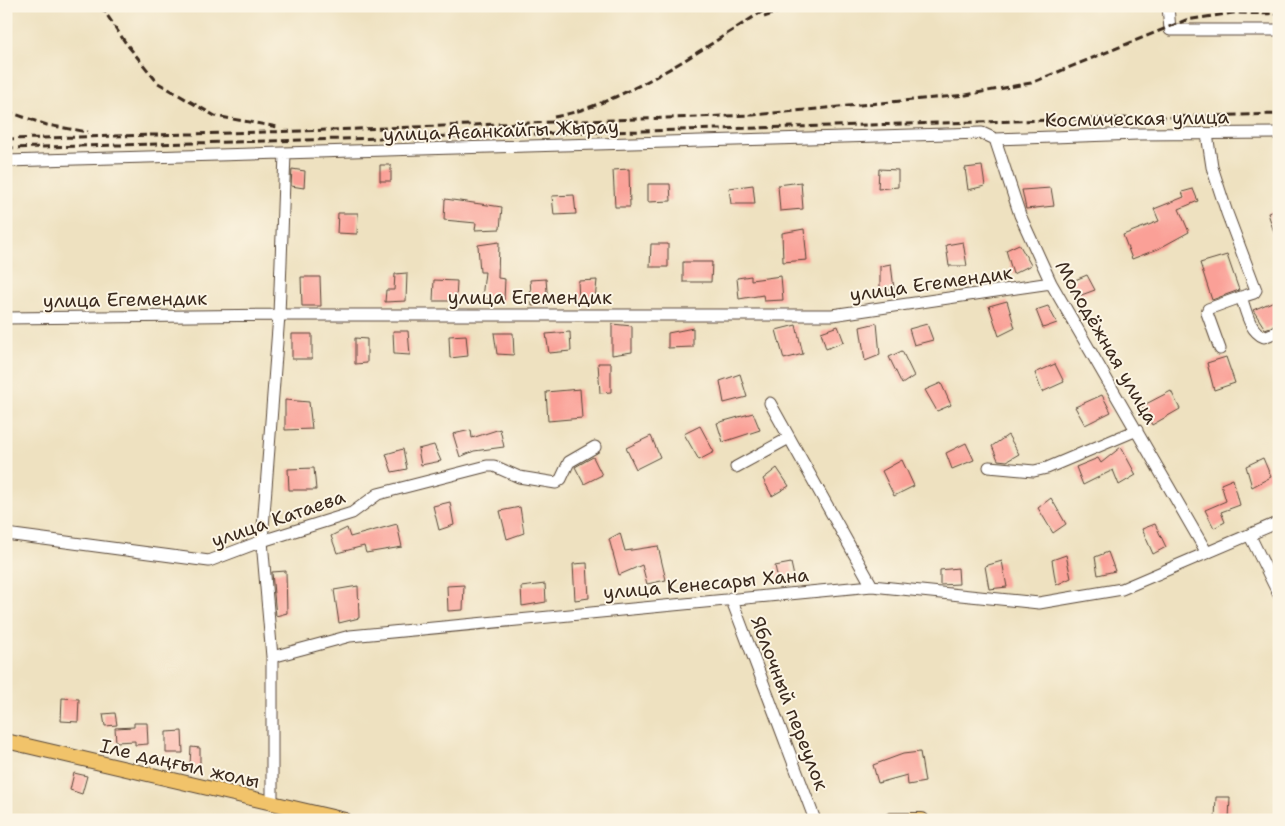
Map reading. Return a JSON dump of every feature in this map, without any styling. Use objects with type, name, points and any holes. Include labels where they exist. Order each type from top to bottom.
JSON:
[{"type":"main road","name":"Іле даңғыл жолы","points":[[6,741],[345,820]]},
{"type":"main road","points":[[891,820],[922,820]]},
{"type":"street","points":[[1168,6],[1170,30],[1279,30]]},
{"type":"street","name":"улица Асанкайгы Жырау","points":[[6,161],[982,133],[995,138]]},
{"type":"street","name":"Космическая улица","points":[[995,138],[1279,133]]},
{"type":"street","points":[[1207,134],[1212,167],[1226,213],[1256,290],[1254,293],[1208,309],[1220,349]]},
{"type":"street","name":"Молодёжная улица","points":[[995,138],[1020,215],[1051,283],[1208,554]]},
{"type":"street","points":[[272,804],[272,657],[262,541],[279,315],[285,154]]},
{"type":"street","name":"улица Егемендик","points":[[6,318],[279,315],[832,315],[1051,283]]},
{"type":"street","points":[[1241,297],[1252,327],[1258,334],[1264,337],[1279,331]]},
{"type":"street","points":[[770,403],[872,586]]},
{"type":"street","points":[[989,468],[1034,471],[1047,468],[1137,430]]},
{"type":"street","points":[[736,466],[789,438]]},
{"type":"street","name":"улица Катаева","points":[[6,534],[209,561],[262,541],[352,513],[378,494],[486,466],[494,466],[519,477],[556,483],[562,479],[569,462],[596,447]]},
{"type":"street","name":"улица Кенесары Хана","points":[[272,657],[350,636],[872,586],[1039,603],[1122,589],[1208,554],[1279,522]]},
{"type":"street","points":[[1250,536],[1279,595]]},
{"type":"street","name":"Яблочный переулок","points":[[731,598],[815,820]]},
{"type":"building","points":[[380,165],[391,165],[391,181],[380,181]]},
{"type":"building","points":[[982,166],[985,186],[968,190],[965,168]]},
{"type":"building","points":[[292,169],[305,171],[304,188],[291,186]]},
{"type":"building","points":[[629,169],[630,207],[615,207],[613,170]]},
{"type":"building","points":[[879,169],[898,170],[898,187],[878,189]]},
{"type":"building","points":[[801,182],[803,209],[780,211],[778,185]]},
{"type":"building","points":[[648,184],[670,184],[671,201],[648,202]]},
{"type":"building","points":[[753,185],[755,204],[731,204],[729,188]]},
{"type":"building","points":[[1051,188],[1054,206],[1026,209],[1022,190]]},
{"type":"building","points":[[1193,189],[1198,201],[1179,209],[1189,232],[1158,249],[1132,259],[1123,235],[1159,221],[1154,209],[1184,197],[1182,192]]},
{"type":"building","points":[[574,195],[576,214],[554,215],[552,196]]},
{"type":"building","points":[[445,199],[502,207],[500,229],[475,230],[476,223],[444,220]]},
{"type":"building","points":[[1279,210],[1279,242],[1277,242],[1268,213]]},
{"type":"building","points":[[338,213],[358,213],[357,234],[337,233]]},
{"type":"building","points":[[804,229],[807,260],[783,262],[782,233]]},
{"type":"building","points":[[499,242],[498,278],[505,279],[504,300],[482,298],[485,272],[480,272],[478,245]]},
{"type":"building","points":[[963,242],[967,266],[949,266],[946,245]]},
{"type":"building","points":[[651,244],[668,244],[668,267],[650,267]]},
{"type":"building","points":[[1019,244],[1031,265],[1013,274],[1006,250]]},
{"type":"building","points":[[1227,255],[1239,290],[1212,300],[1200,263]]},
{"type":"building","points":[[683,262],[712,262],[711,282],[683,282]]},
{"type":"building","points":[[891,264],[894,289],[880,290],[880,266]]},
{"type":"building","points":[[407,273],[406,301],[385,302],[386,290],[394,290],[395,274]]},
{"type":"building","points":[[1087,275],[1095,290],[1076,297],[1068,283]]},
{"type":"building","points":[[751,276],[751,280],[781,276],[783,300],[764,301],[763,295],[739,299],[737,278]]},
{"type":"building","points":[[301,277],[320,277],[321,306],[302,306]]},
{"type":"building","points":[[546,279],[548,303],[532,306],[530,280]]},
{"type":"building","points":[[434,280],[457,281],[456,301],[433,301]]},
{"type":"building","points":[[597,280],[595,300],[579,301],[578,281]]},
{"type":"building","points":[[1279,299],[1279,324],[1265,329],[1253,310]]},
{"type":"building","points":[[1007,301],[1015,328],[999,336],[989,306]]},
{"type":"building","points":[[1048,306],[1057,323],[1043,328],[1036,310]]},
{"type":"building","points":[[877,323],[880,355],[865,361],[860,327]]},
{"type":"building","points":[[612,324],[632,326],[632,352],[612,355]]},
{"type":"building","points":[[927,324],[933,340],[914,345],[909,329]]},
{"type":"building","points":[[796,325],[803,354],[784,359],[776,330]]},
{"type":"building","points":[[838,326],[844,342],[826,349],[821,332]]},
{"type":"building","points":[[693,328],[693,347],[668,348],[668,333]]},
{"type":"building","points":[[393,331],[408,331],[410,355],[394,354]]},
{"type":"building","points":[[570,332],[571,351],[549,353],[546,334]]},
{"type":"building","points":[[494,333],[513,333],[514,355],[497,354]]},
{"type":"building","points":[[292,334],[312,334],[312,359],[292,359]]},
{"type":"building","points":[[466,335],[468,356],[450,358],[449,336]]},
{"type":"building","points":[[355,338],[367,339],[367,363],[355,364]]},
{"type":"building","points":[[902,351],[914,376],[902,384],[889,357]]},
{"type":"building","points":[[1226,357],[1235,383],[1214,390],[1207,363]]},
{"type":"building","points":[[598,363],[611,363],[611,392],[600,393]]},
{"type":"building","points":[[1055,364],[1064,382],[1042,392],[1035,373]]},
{"type":"building","points":[[740,374],[747,397],[724,403],[720,381]]},
{"type":"building","points":[[941,383],[951,405],[937,411],[925,390]]},
{"type":"building","points":[[580,389],[582,418],[548,421],[546,392]]},
{"type":"building","points":[[1171,391],[1180,409],[1152,425],[1142,406]]},
{"type":"building","points":[[1102,395],[1111,412],[1085,425],[1075,407]]},
{"type":"building","points":[[285,400],[309,402],[312,429],[285,430]]},
{"type":"building","points":[[753,413],[760,430],[723,442],[717,423]]},
{"type":"building","points":[[700,426],[714,452],[699,460],[684,434]]},
{"type":"building","points":[[500,429],[504,447],[474,451],[460,457],[453,434],[471,430],[472,438]]},
{"type":"building","points":[[1008,435],[1019,454],[1007,461],[998,460],[992,446]]},
{"type":"building","points":[[651,436],[660,457],[636,469],[626,448]]},
{"type":"building","points":[[966,443],[974,460],[952,469],[946,453]]},
{"type":"building","points":[[434,445],[441,461],[421,465],[418,449]]},
{"type":"building","points":[[1121,447],[1136,475],[1119,485],[1113,470],[1083,485],[1076,467],[1098,458],[1101,463]]},
{"type":"building","points":[[403,449],[407,469],[392,472],[386,454]]},
{"type":"building","points":[[593,457],[602,475],[584,484],[575,467]]},
{"type":"building","points":[[1263,458],[1271,477],[1252,487],[1246,466]]},
{"type":"building","points":[[902,460],[914,486],[894,496],[882,471]]},
{"type":"building","points":[[314,468],[316,490],[289,490],[288,469]]},
{"type":"building","points":[[777,468],[789,486],[772,496],[763,479]]},
{"type":"building","points":[[1233,479],[1240,505],[1221,512],[1225,522],[1214,528],[1205,510],[1226,501],[1221,484]]},
{"type":"building","points":[[1051,498],[1066,524],[1053,533],[1038,508]]},
{"type":"building","points":[[450,502],[454,525],[439,530],[433,506]]},
{"type":"building","points":[[520,507],[524,533],[507,539],[500,511]]},
{"type":"building","points":[[397,524],[402,547],[366,553],[364,546],[337,553],[331,536],[347,528],[350,537]]},
{"type":"building","points":[[1155,524],[1166,547],[1153,554],[1142,529]]},
{"type":"building","points":[[620,533],[625,551],[658,546],[666,580],[647,584],[642,565],[619,575],[609,539]]},
{"type":"building","points":[[1108,552],[1115,571],[1098,575],[1095,557]]},
{"type":"building","points":[[1066,555],[1071,578],[1056,585],[1052,560]]},
{"type":"building","points":[[1002,561],[1007,587],[989,589],[985,566]]},
{"type":"building","points":[[587,563],[589,598],[575,600],[573,564]]},
{"type":"building","points":[[791,563],[795,581],[779,584],[775,566]]},
{"type":"building","points":[[958,568],[959,584],[940,585],[940,570]]},
{"type":"building","points":[[286,571],[287,613],[276,616],[272,572]]},
{"type":"building","points":[[545,584],[546,602],[522,606],[521,587]]},
{"type":"building","points":[[464,585],[463,610],[448,611],[447,586]]},
{"type":"building","points":[[358,586],[359,618],[339,623],[334,590]]},
{"type":"building","points":[[62,698],[79,699],[78,722],[61,721]]},
{"type":"building","points":[[115,713],[117,725],[105,726],[103,714]]},
{"type":"building","points":[[134,723],[147,723],[148,744],[135,745],[135,741],[116,742],[115,728],[134,727]]},
{"type":"building","points":[[182,731],[183,753],[166,753],[166,732]]},
{"type":"building","points":[[191,747],[200,748],[200,767],[190,765]]},
{"type":"building","points":[[920,752],[925,782],[908,785],[907,775],[878,783],[873,765],[903,754]]},
{"type":"building","points":[[74,773],[87,776],[82,794],[70,790]]},
{"type":"building","points":[[1216,797],[1230,797],[1229,820],[1215,819]]},
{"type":"railway","points":[[101,6],[125,42],[158,83],[215,116],[278,127]]},
{"type":"railway","points":[[554,117],[582,110],[638,86],[694,55],[771,6]]},
{"type":"railway","points":[[764,17],[796,6]]},
{"type":"railway","points":[[6,139],[753,115],[966,95],[1031,83],[1186,20],[1233,13],[1279,14]]},
{"type":"railway","points":[[6,111],[47,125],[88,132]]},
{"type":"railway","points":[[6,148],[1279,114]]}]
